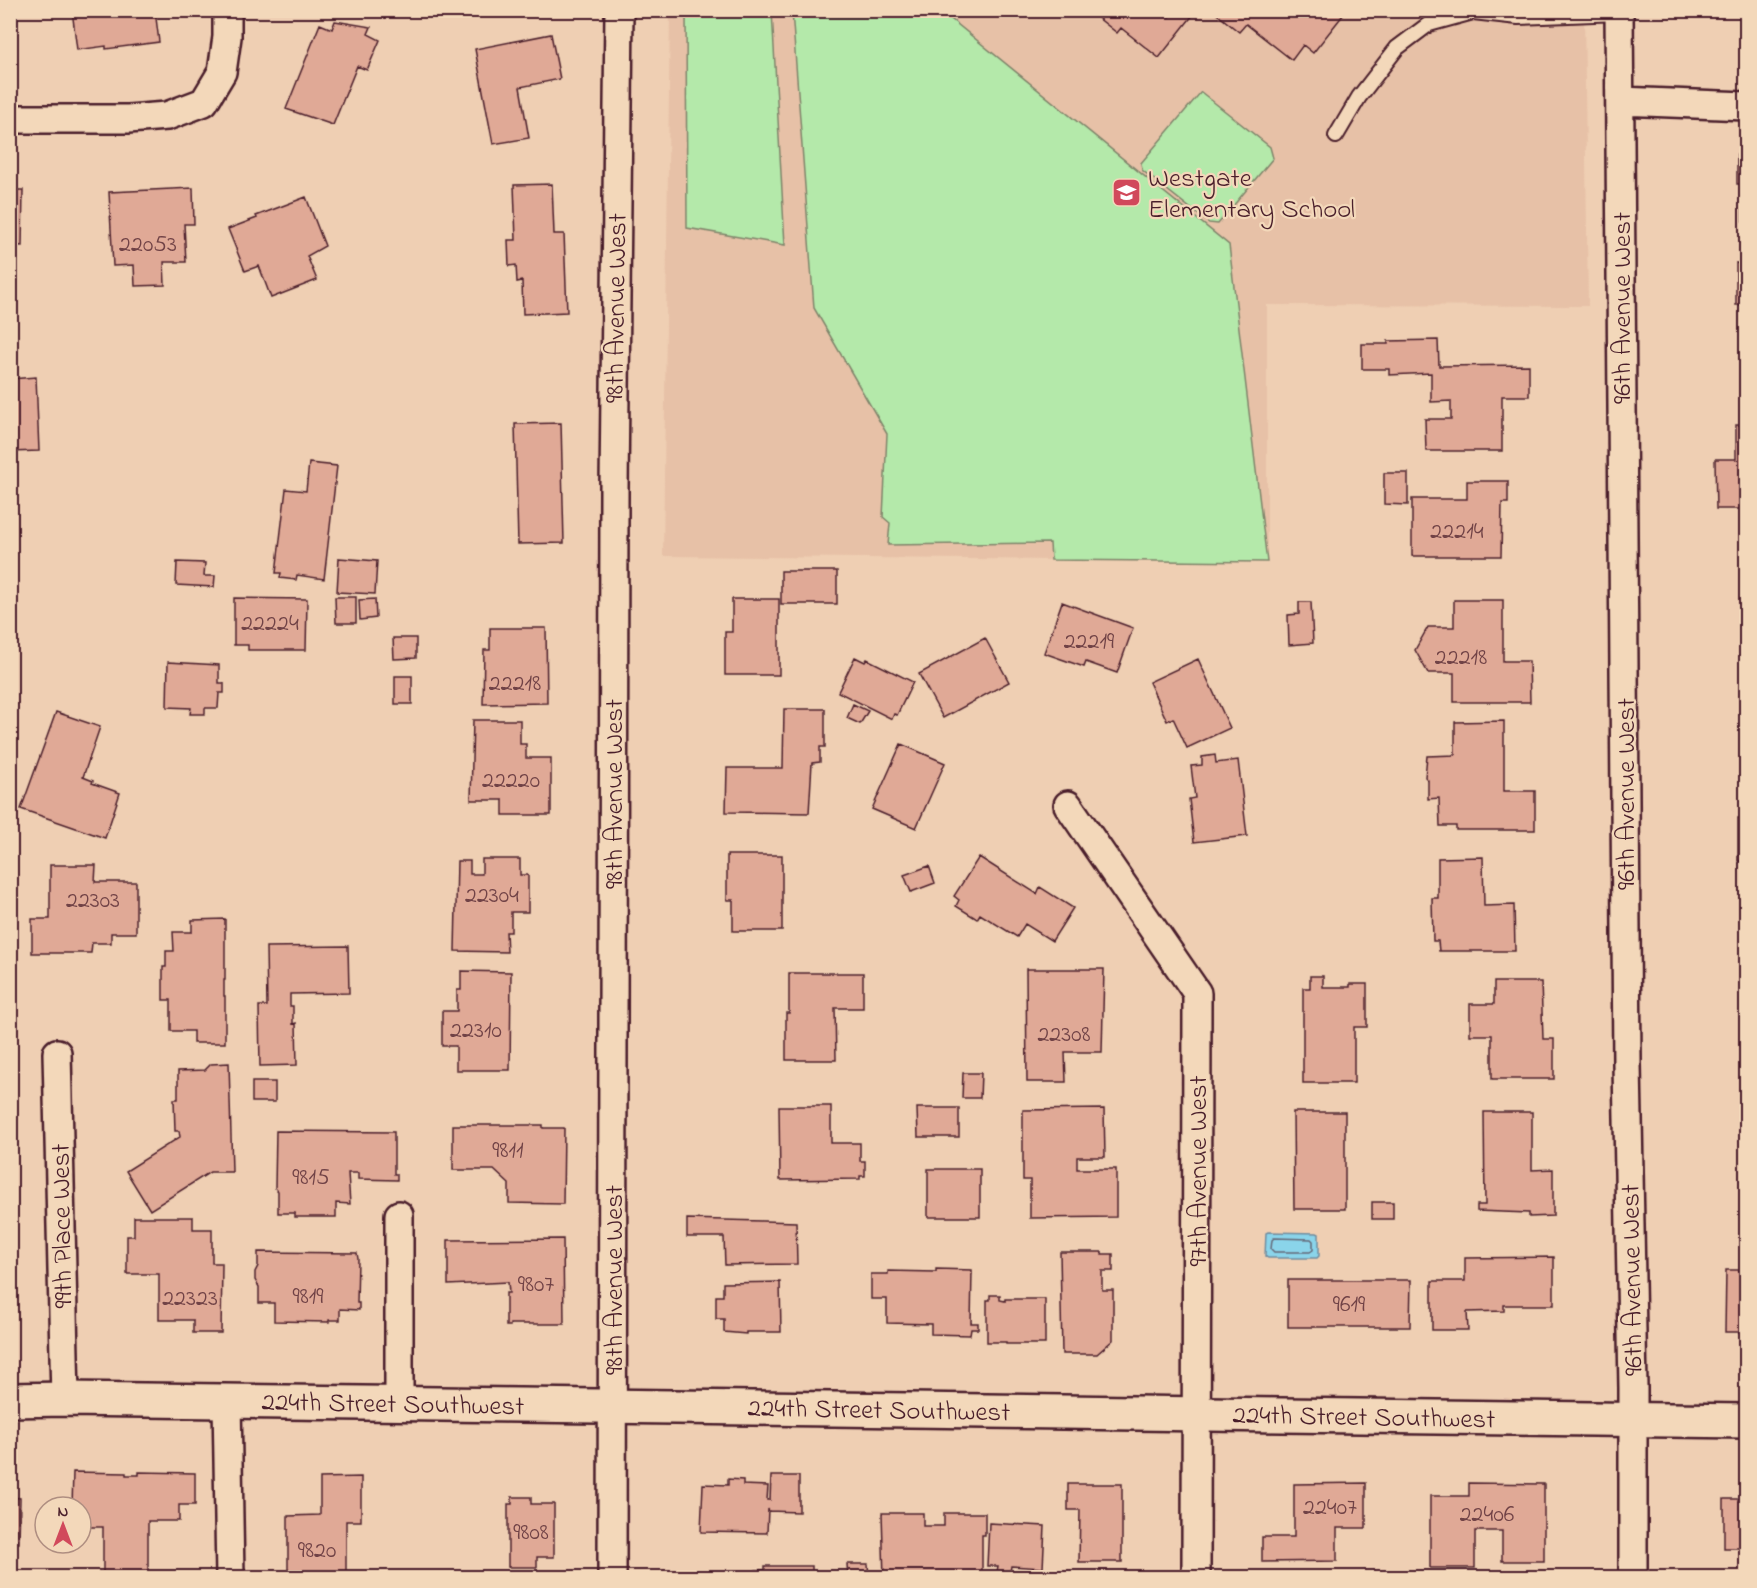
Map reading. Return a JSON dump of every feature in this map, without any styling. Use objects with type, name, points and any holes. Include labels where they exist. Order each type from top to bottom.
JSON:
[{"type":"street","points":[[10,119],[157,117],[167,116],[204,102],[222,72],[227,37],[227,10]]},
{"type":"street","name":"98th Avenue West","points":[[612,1578],[614,489],[619,10]]},
{"type":"street","name":"96th Avenue West","points":[[1619,12],[1627,1064],[1634,1578]]},
{"type":"street","points":[[1620,101],[1746,106]]},
{"type":"street","name":"97th Avenue West","points":[[1068,805],[1197,993],[1197,1578]]},
{"type":"street","name":"99th Place West","points":[[57,1053],[65,1399]]},
{"type":"street","points":[[399,1215],[399,1402]]},
{"type":"street","name":"224th Street Southwest","points":[[10,1400],[399,1402],[1746,1421]]},
{"type":"street","points":[[226,1401],[230,1578]]},
{"type":"lane","points":[[1336,136],[1359,97],[1397,48],[1429,24],[1473,12],[1518,17],[1619,12]]},
{"type":"shaded area","name":"Westgate Elementary School","points":[[670,11],[1584,11],[1588,306],[1267,305],[1267,562],[663,556]]},
{"type":"green space","points":[[686,11],[772,11],[785,245],[687,228]]},
{"type":"green space","points":[[792,11],[941,11],[1229,245],[1267,562],[1051,560],[1050,543],[888,545],[890,523],[883,517],[887,434],[814,308]]},
{"type":"green space","points":[[1201,92],[1270,147],[1273,158],[1218,224],[1209,223],[1142,170],[1141,163]]},
{"type":"water","points":[[1266,1233],[1317,1233],[1319,1234],[1319,1256],[1317,1258],[1268,1258],[1265,1256]]},
{"type":"building","points":[[72,10],[155,10],[159,42],[106,49],[106,46],[77,50]]},
{"type":"building","points":[[1088,10],[1161,10],[1169,17],[1174,10],[1197,10],[1159,58],[1121,28],[1117,33]]},
{"type":"building","points":[[1212,10],[1347,10],[1313,53],[1303,45],[1292,60],[1246,24],[1239,32]]},
{"type":"building","points":[[1745,10],[1746,10],[1746,75]]},
{"type":"building","points":[[335,21],[371,27],[368,34],[380,40],[367,70],[357,66],[333,125],[286,109],[320,24],[332,29]]},
{"type":"building","points":[[551,34],[560,79],[520,87],[529,138],[493,144],[475,49]]},
{"type":"building","points":[[1743,137],[1746,137],[1746,221],[1743,221],[1743,184],[1737,184],[1737,154],[1743,154]]},
{"type":"building","points":[[552,184],[554,234],[564,234],[567,312],[523,314],[522,281],[517,282],[516,265],[509,266],[508,240],[516,240],[514,185]]},
{"type":"building","points":[[193,188],[194,224],[184,224],[186,262],[164,262],[165,285],[135,286],[134,265],[113,266],[109,192]]},
{"type":"building","points":[[10,190],[23,190],[22,246],[10,245]]},
{"type":"building","points":[[306,197],[325,246],[307,256],[317,280],[271,298],[259,266],[245,271],[228,229]]},
{"type":"building","points":[[1742,260],[1746,260],[1746,352],[1743,352],[1743,305],[1736,305],[1736,263],[1742,264]]},
{"type":"building","points":[[1438,340],[1439,366],[1529,365],[1529,396],[1502,396],[1502,451],[1426,451],[1425,419],[1451,419],[1451,401],[1431,402],[1431,373],[1389,375],[1389,369],[1362,369],[1362,344]]},
{"type":"building","points":[[36,377],[39,451],[10,452],[10,379]]},
{"type":"building","points":[[561,423],[564,543],[518,544],[515,424]]},
{"type":"building","points":[[1736,425],[1746,425],[1746,509],[1716,509],[1715,459],[1736,459]]},
{"type":"building","points":[[309,463],[337,466],[324,579],[297,575],[296,580],[280,578],[281,573],[276,573],[286,489],[306,491]]},
{"type":"building","points":[[1384,473],[1408,473],[1408,505],[1384,504]]},
{"type":"building","points":[[1467,481],[1508,481],[1508,503],[1502,503],[1501,556],[1412,556],[1412,499],[1467,499]]},
{"type":"building","points":[[339,558],[377,561],[375,594],[337,592]]},
{"type":"building","points":[[177,562],[205,563],[204,576],[215,576],[214,587],[176,585]]},
{"type":"building","points":[[781,571],[837,571],[837,604],[781,604]]},
{"type":"building","points":[[335,597],[356,597],[356,623],[336,623]]},
{"type":"building","points":[[234,598],[307,599],[306,650],[248,650],[248,645],[234,645]]},
{"type":"building","points":[[375,599],[376,618],[360,620],[359,600]]},
{"type":"building","points":[[732,599],[779,599],[779,675],[725,675],[725,632],[732,632]]},
{"type":"building","points":[[1454,600],[1503,600],[1503,661],[1529,661],[1530,702],[1454,702],[1454,673],[1428,673],[1415,650],[1428,627],[1454,627]]},
{"type":"building","points":[[1062,602],[1133,628],[1117,673],[1086,662],[1084,667],[1044,653]]},
{"type":"building","points":[[1299,602],[1311,602],[1313,643],[1289,645],[1288,615],[1299,614]]},
{"type":"building","points":[[490,628],[546,628],[547,703],[483,704],[484,650],[490,650]]},
{"type":"building","points":[[393,638],[416,638],[416,658],[394,659]]},
{"type":"building","points":[[985,638],[1009,682],[943,718],[919,674]]},
{"type":"building","points":[[855,657],[865,662],[867,659],[913,682],[897,715],[894,714],[892,719],[838,692]]},
{"type":"building","points":[[1198,659],[1230,728],[1187,748],[1173,718],[1167,721],[1149,682]]},
{"type":"building","points":[[168,662],[219,665],[219,683],[224,683],[224,693],[219,693],[218,708],[205,708],[205,714],[190,714],[191,708],[167,707]]},
{"type":"building","points":[[395,676],[412,676],[412,704],[395,704]]},
{"type":"building","points":[[853,704],[868,711],[860,724],[847,718]]},
{"type":"building","points":[[784,709],[825,709],[825,747],[820,747],[820,762],[812,763],[809,813],[726,812],[727,768],[783,768]]},
{"type":"building","points":[[56,712],[100,727],[83,777],[93,781],[92,783],[120,793],[105,838],[21,809]]},
{"type":"building","points":[[473,720],[520,720],[520,744],[526,744],[526,758],[551,758],[551,815],[503,815],[503,800],[471,800]]},
{"type":"building","points":[[1504,721],[1504,791],[1535,791],[1535,830],[1456,830],[1456,826],[1440,826],[1439,798],[1428,799],[1428,780],[1425,777],[1427,756],[1455,755],[1455,722]]},
{"type":"building","points":[[901,744],[945,763],[916,828],[872,809]]},
{"type":"building","points":[[1215,755],[1216,763],[1238,760],[1247,836],[1194,842],[1189,799],[1195,798],[1191,766],[1202,765],[1202,757]]},
{"type":"building","points":[[1738,818],[1746,818],[1746,861],[1738,861]]},
{"type":"building","points":[[727,855],[782,855],[782,931],[733,931],[733,900],[727,900]]},
{"type":"building","points":[[979,857],[1037,894],[1040,887],[1073,908],[1052,941],[1025,924],[1017,937],[980,914],[977,919],[956,906],[959,900],[954,896]]},
{"type":"building","points":[[1483,857],[1484,906],[1514,905],[1515,951],[1439,951],[1438,941],[1433,941],[1432,898],[1438,898],[1438,858]]},
{"type":"building","points":[[482,859],[520,859],[520,875],[528,875],[528,912],[511,912],[511,932],[506,932],[507,952],[455,951],[457,861],[470,861],[470,874],[482,874]]},
{"type":"building","points":[[50,865],[96,865],[95,882],[136,882],[136,933],[111,933],[111,943],[92,943],[91,953],[32,953],[32,919],[50,919]]},
{"type":"building","points":[[929,866],[935,883],[911,892],[904,875]]},
{"type":"building","points":[[225,919],[225,1043],[193,1043],[193,1031],[171,1031],[171,1000],[163,1000],[163,967],[166,967],[166,951],[174,951],[173,932],[192,932],[192,920]]},
{"type":"building","points":[[348,946],[349,993],[290,994],[293,1024],[296,1023],[297,1065],[260,1066],[259,1006],[267,1006],[266,947]]},
{"type":"building","points":[[1026,969],[1104,969],[1102,1052],[1065,1052],[1066,1082],[1027,1082]]},
{"type":"building","points":[[461,971],[511,972],[510,1070],[456,1070],[456,1046],[442,1046],[442,1011],[457,1011],[457,990],[461,990]]},
{"type":"building","points":[[789,973],[863,973],[863,1008],[835,1008],[836,1060],[786,1060]]},
{"type":"building","points":[[1310,976],[1323,976],[1323,987],[1350,987],[1350,984],[1367,984],[1367,1027],[1354,1027],[1354,1083],[1303,1083],[1303,988],[1310,988]]},
{"type":"building","points":[[1494,982],[1541,982],[1543,1039],[1554,1039],[1554,1079],[1492,1079],[1492,1035],[1470,1035],[1470,1004],[1494,1004]]},
{"type":"building","points":[[229,1063],[232,1172],[210,1172],[150,1210],[126,1171],[180,1137],[179,1131],[175,1131],[174,1099],[178,1099],[178,1071],[205,1070],[211,1064]]},
{"type":"building","points":[[963,1073],[981,1073],[980,1098],[962,1098]]},
{"type":"building","points":[[252,1082],[275,1082],[275,1102],[252,1102]]},
{"type":"building","points":[[779,1106],[831,1106],[831,1143],[860,1143],[860,1161],[865,1161],[865,1176],[860,1176],[860,1179],[780,1180]]},
{"type":"building","points":[[917,1108],[959,1108],[959,1137],[918,1137]]},
{"type":"building","points":[[1104,1109],[1105,1157],[1077,1157],[1077,1169],[1116,1169],[1116,1217],[1030,1218],[1030,1180],[1023,1180],[1023,1110]]},
{"type":"building","points":[[1293,1112],[1345,1112],[1345,1209],[1294,1209]]},
{"type":"building","points":[[1484,1112],[1532,1112],[1532,1170],[1553,1169],[1553,1216],[1529,1217],[1529,1213],[1477,1211],[1477,1205],[1485,1205]]},
{"type":"building","points":[[1744,1122],[1746,1122],[1746,1157]]},
{"type":"building","points":[[453,1125],[543,1125],[543,1128],[564,1128],[563,1204],[509,1203],[509,1184],[494,1170],[453,1170]]},
{"type":"building","points":[[276,1131],[394,1132],[394,1174],[397,1174],[397,1180],[358,1179],[358,1173],[348,1173],[350,1204],[336,1203],[336,1217],[295,1217],[295,1213],[278,1213],[278,1191],[275,1188]]},
{"type":"building","points":[[928,1169],[980,1169],[980,1217],[928,1217]]},
{"type":"building","points":[[1372,1202],[1393,1202],[1393,1219],[1372,1219]]},
{"type":"building","points":[[134,1217],[193,1217],[193,1229],[212,1229],[212,1263],[222,1263],[221,1333],[193,1333],[193,1320],[159,1320],[159,1274],[127,1274],[127,1236],[134,1236]]},
{"type":"building","points":[[687,1219],[796,1222],[797,1264],[725,1265],[724,1237],[687,1237]]},
{"type":"building","points":[[563,1239],[564,1324],[510,1324],[506,1326],[508,1282],[448,1285],[448,1240]]},
{"type":"building","points":[[258,1252],[357,1253],[359,1310],[340,1309],[340,1320],[329,1320],[329,1322],[274,1321],[274,1303],[259,1303],[259,1287],[255,1280]]},
{"type":"building","points":[[1060,1252],[1113,1254],[1113,1271],[1102,1271],[1102,1290],[1113,1290],[1113,1340],[1097,1354],[1062,1354]]},
{"type":"building","points":[[1554,1257],[1554,1305],[1504,1305],[1504,1311],[1467,1312],[1468,1330],[1432,1330],[1432,1281],[1465,1281],[1465,1258]]},
{"type":"building","points":[[936,1269],[972,1270],[971,1323],[978,1323],[978,1329],[971,1329],[970,1335],[931,1334],[931,1324],[887,1323],[887,1299],[871,1299],[871,1274],[888,1274],[888,1271],[936,1272]]},
{"type":"building","points":[[1726,1270],[1746,1270],[1746,1332],[1725,1332]]},
{"type":"building","points":[[1288,1280],[1411,1280],[1410,1327],[1288,1327]]},
{"type":"building","points":[[780,1282],[781,1332],[746,1332],[746,1334],[724,1332],[724,1319],[716,1319],[716,1296],[723,1296],[723,1283]]},
{"type":"building","points":[[990,1295],[1000,1295],[1000,1300],[1005,1301],[1005,1299],[1045,1299],[1045,1344],[987,1342],[987,1300],[990,1300]]},
{"type":"building","points":[[73,1472],[126,1473],[126,1475],[139,1475],[139,1472],[195,1473],[195,1505],[179,1505],[179,1521],[148,1521],[148,1578],[103,1578],[103,1527],[93,1527],[93,1495],[72,1495]]},
{"type":"building","points":[[771,1476],[799,1476],[799,1512],[769,1511],[768,1509],[767,1533],[701,1532],[703,1484],[728,1485],[728,1479],[743,1480],[743,1485],[768,1486],[767,1500],[770,1500]]},
{"type":"building","points":[[361,1477],[361,1521],[346,1521],[346,1578],[288,1578],[288,1516],[320,1515],[320,1478]]},
{"type":"building","points":[[1366,1483],[1366,1528],[1337,1528],[1337,1561],[1262,1562],[1262,1537],[1294,1537],[1294,1484]]},
{"type":"building","points":[[1469,1483],[1544,1484],[1544,1561],[1502,1561],[1502,1531],[1475,1531],[1475,1568],[1430,1568],[1430,1496],[1469,1496]]},
{"type":"building","points":[[1068,1484],[1122,1484],[1122,1562],[1079,1562],[1080,1510],[1068,1510]]},
{"type":"building","points":[[10,1497],[20,1498],[19,1543],[10,1543]]},
{"type":"building","points":[[512,1497],[531,1497],[531,1504],[554,1504],[554,1557],[537,1557],[537,1567],[508,1567],[508,1504],[512,1504]]},
{"type":"building","points":[[1724,1499],[1746,1499],[1746,1548],[1724,1548]]},
{"type":"building","points":[[882,1513],[923,1513],[923,1526],[944,1526],[944,1513],[985,1513],[985,1535],[982,1535],[982,1578],[884,1578]]},
{"type":"building","points":[[989,1523],[1045,1526],[1043,1568],[1011,1566],[1010,1572],[997,1572],[998,1566],[987,1566]]},
{"type":"building","points":[[847,1564],[868,1564],[869,1578],[848,1578]]},
{"type":"building","points":[[765,1566],[812,1566],[812,1578],[756,1578],[756,1570],[765,1570]]},
{"type":"place","name":"Westgate Elementary School","points":[[1127,193]]}]
